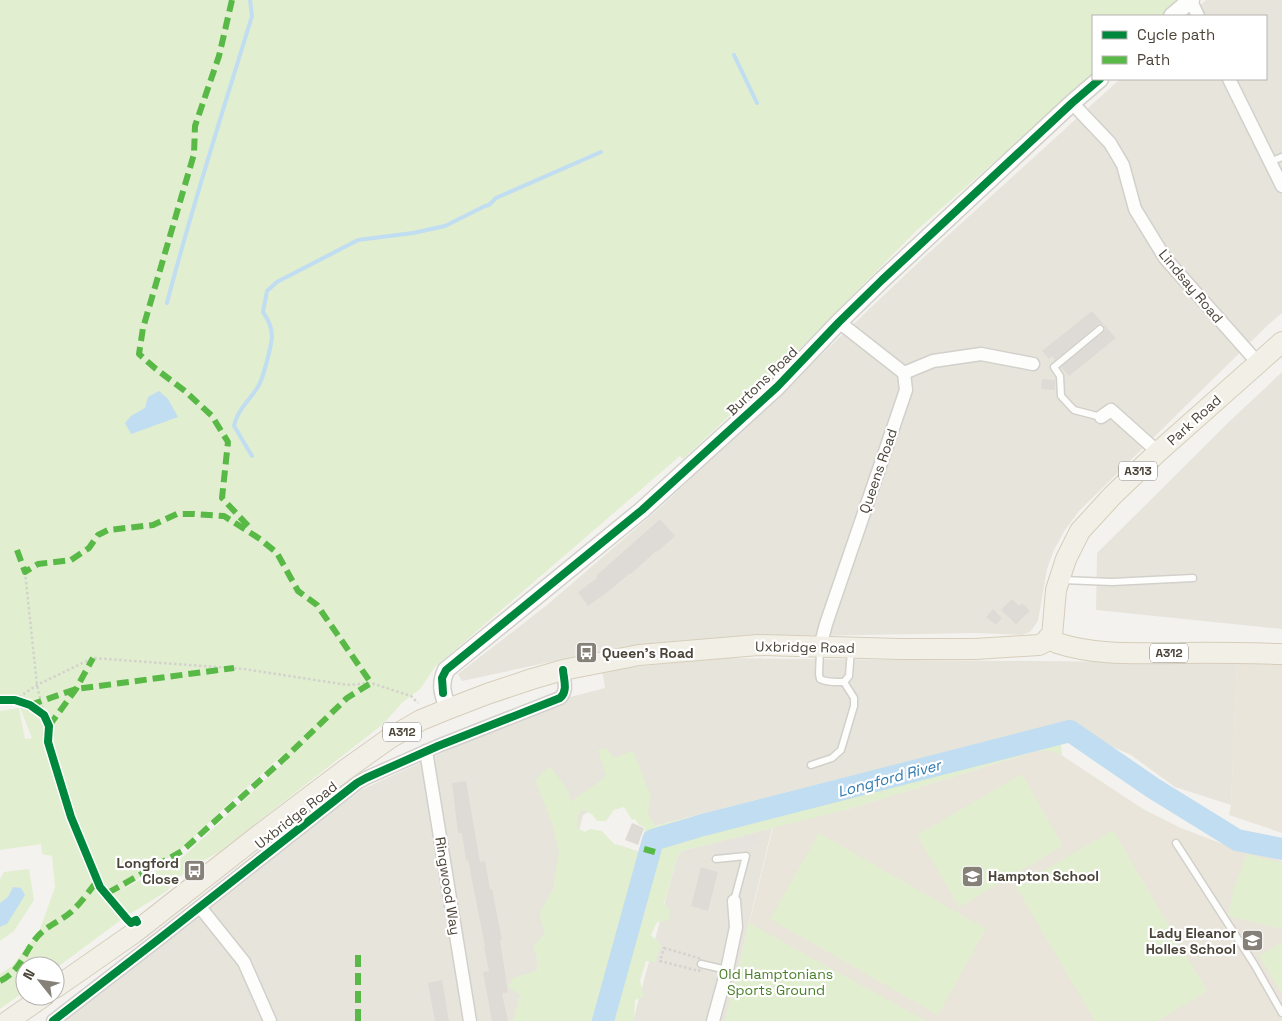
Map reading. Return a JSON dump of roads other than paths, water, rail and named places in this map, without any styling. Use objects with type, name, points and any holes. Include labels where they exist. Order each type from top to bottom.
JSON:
[{"type":"main road","name":"Park Road","points":[[1052,640],[1056,590],[1066,559],[1080,531],[1113,495],[1158,452],[1282,342]]},
{"type":"main road","name":"Uxbridge Road","points":[[65,981],[148,923],[345,770],[390,738],[421,720],[448,709],[487,694],[563,670],[648,654],[758,645],[975,649],[1039,645],[1052,640],[1074,648],[1118,654],[1223,652],[1282,654]]},
{"type":"main road","points":[[8,1021],[30,1006]]},
{"type":"street","points":[[1173,15],[1191,0],[1198,15]]},
{"type":"street","name":"Burtons Road","points":[[448,709],[442,693],[442,678],[446,670],[642,510],[777,387],[882,280],[1099,80]]},
{"type":"street","points":[[1230,80],[1276,160],[1282,186]]},
{"type":"street","name":"Lindsay Road","points":[[1072,103],[1110,143],[1123,165],[1135,209],[1165,258],[1258,363]]},
{"type":"street","points":[[839,322],[904,373],[933,361],[981,354],[1033,364]]},
{"type":"street","name":"Queens Road","points":[[820,647],[826,624],[906,390],[904,373]]},
{"type":"street","points":[[1101,417],[1111,410],[1158,452]]},
{"type":"street","name":"Uxbridge Road","points":[[53,1021],[356,783],[426,751],[560,698],[564,694],[565,689],[563,670]]},
{"type":"street","name":"Ringwood Way","points":[[426,751],[470,1021]]},
{"type":"street","points":[[713,1021],[736,927],[734,900]]},
{"type":"street","points":[[200,907],[244,962],[270,1021]]},
{"type":"lane","points":[[1100,329],[1054,367],[1060,376],[1061,396],[1074,410],[1101,417]]},
{"type":"lane","points":[[1059,580],[1112,582],[1193,578]]},
{"type":"lane","points":[[820,647],[818,674],[820,679],[844,682]]},
{"type":"lane","points":[[844,682],[849,676],[851,648]]},
{"type":"lane","points":[[811,765],[832,758],[841,750],[854,706],[854,698],[844,682]]},
{"type":"lane","points":[[1176,843],[1254,964],[1282,1013]]},
{"type":"lane","points":[[716,859],[746,856],[734,900]]},
{"type":"lane","points":[[701,964],[727,970]]},
{"type":"water","points":[[159,391],[168,399],[178,417],[131,434],[125,423],[131,416],[145,408],[148,397]]},
{"type":"water","points":[[13,887],[21,888],[25,895],[7,924],[0,927],[0,903],[8,897]]},
{"type":"waterway","points":[[167,303],[197,195],[252,16],[250,0]]},
{"type":"waterway","points":[[734,55],[757,103]]},
{"type":"waterway","points":[[252,456],[234,426],[243,406],[260,383],[269,354],[272,337],[267,318],[263,312],[267,291],[277,282],[358,240],[413,233],[445,226],[489,205],[496,198],[601,152]]},
{"type":"waterway","name":"Longford River","points":[[603,1021],[653,840],[703,825],[1070,731],[1153,788],[1237,840],[1282,849]]},
{"type":"place","name":"Queen's Road","points":[[586,653]]},
{"type":"place","name":"Longford Close","points":[[195,871]]},
{"type":"place","name":"Hampton School","points":[[972,876]]},
{"type":"place","name":"Lady Eleanor Holles School","points":[[1252,941]]},
{"type":"park label","name":"Old Hamptonians Sports Ground","points":[[776,982]]}]
